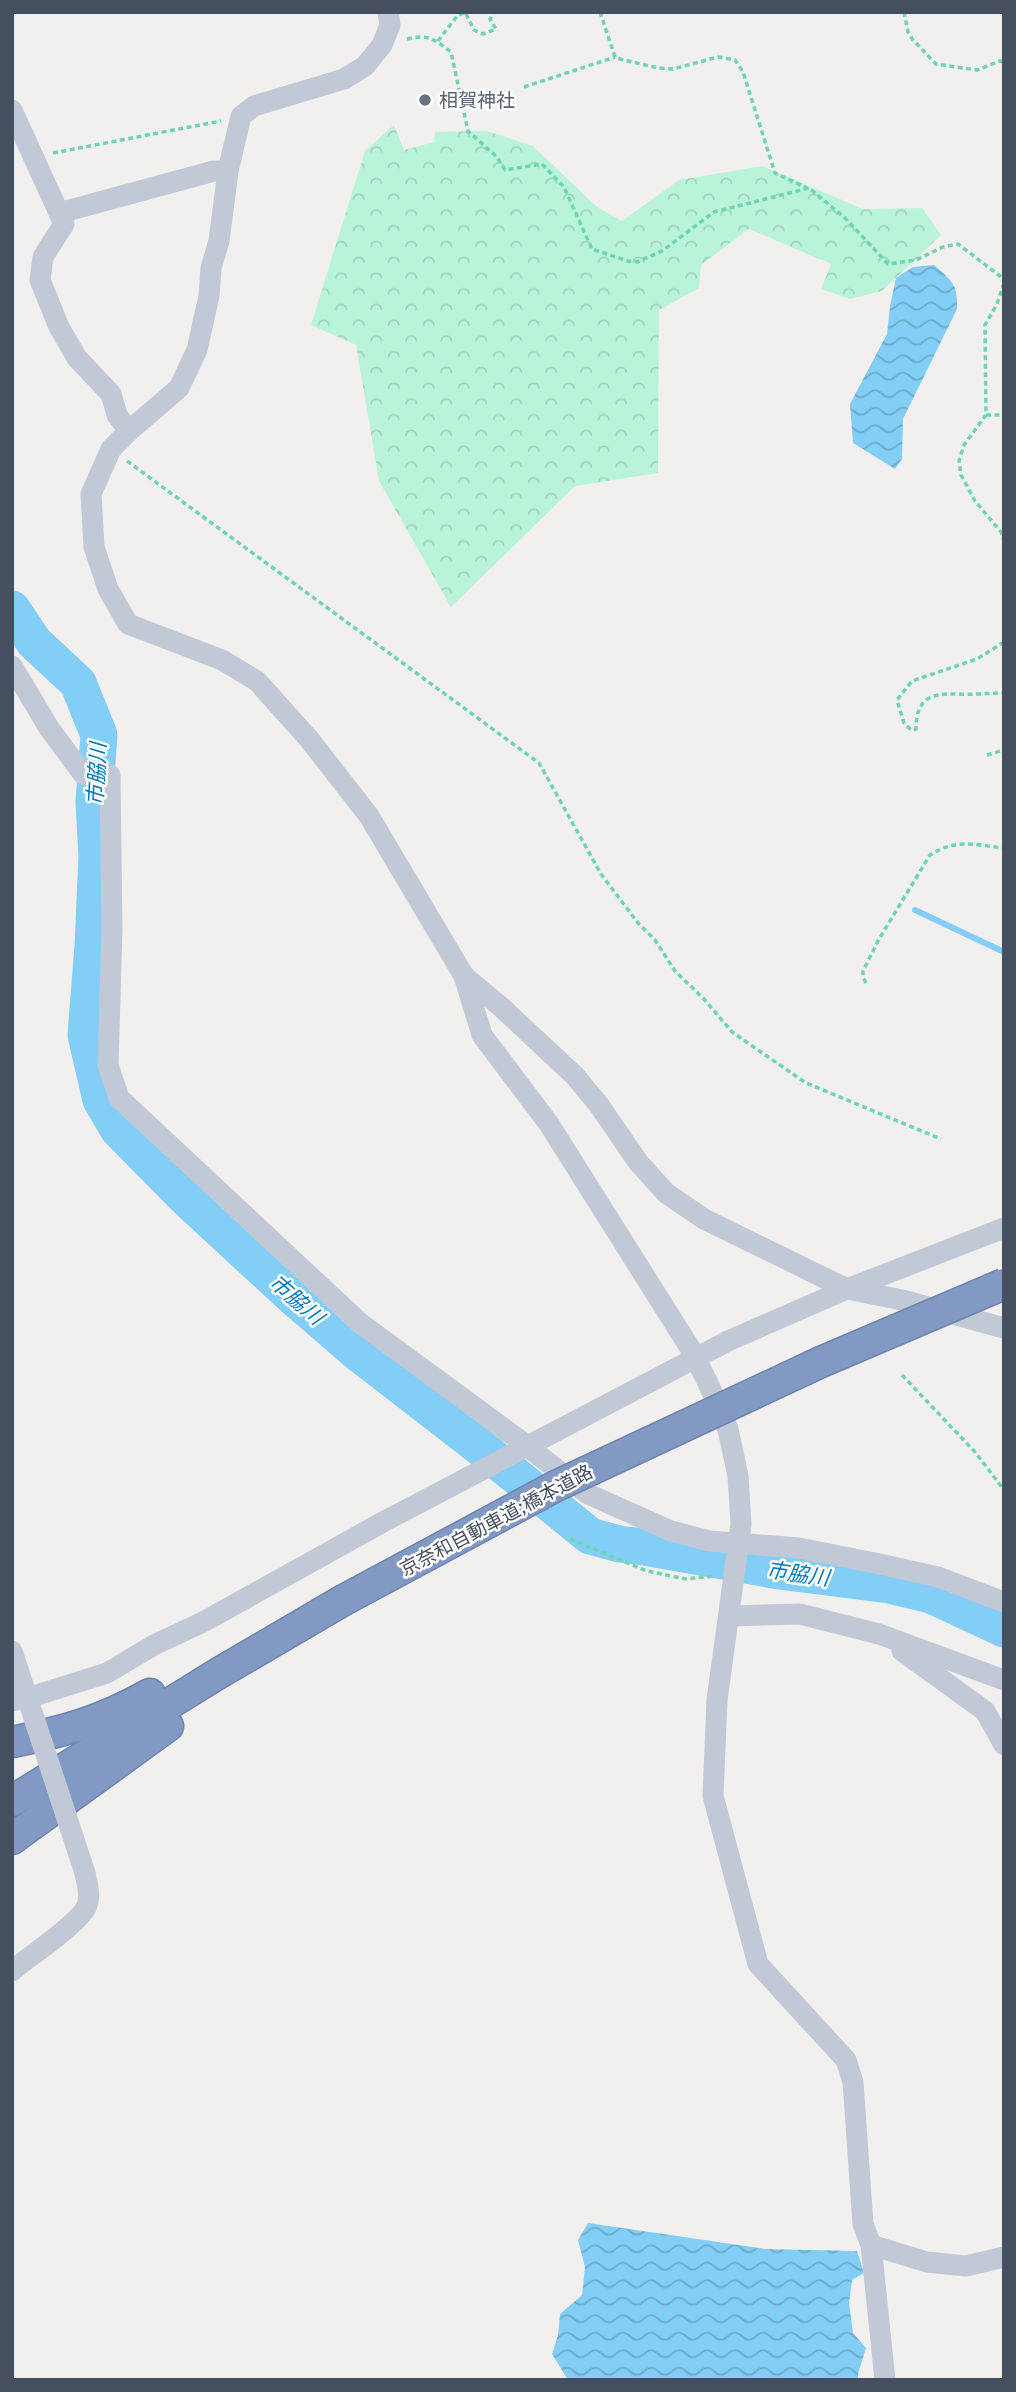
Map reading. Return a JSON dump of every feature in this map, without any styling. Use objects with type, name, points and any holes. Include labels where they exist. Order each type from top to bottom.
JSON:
[{"type":"highway","name":"京奈和自動車道;橋本道路","points":[[12,1801],[219,1673],[342,1601],[556,1486],[821,1362],[1004,1284]]},
{"type":"highway","points":[[12,1839],[219,1689],[293,1630]]},
{"type":"highway","points":[[12,1742],[63,1732],[116,1713],[175,1681],[219,1673]]},
{"type":"street","points":[[388,12],[390,25],[382,45],[365,66],[344,79],[254,106],[241,116],[228,171],[219,242],[211,268],[209,296],[197,350],[179,388],[111,449],[91,494],[94,547],[108,589],[128,624],[222,660],[257,681],[309,739],[369,816],[464,976],[482,1035],[549,1124],[690,1348],[728,1429],[738,1476],[741,1524],[717,1700],[713,1796],[758,1964],[846,2060],[853,2082],[863,2224],[871,2245],[885,2380]]},
{"type":"street","points":[[12,110],[64,224],[43,257],[40,280],[59,327],[77,358],[111,394],[117,415],[129,431]]},
{"type":"street","points":[[59,213],[214,171],[228,171]]},
{"type":"street","points":[[12,666],[49,728],[83,774],[110,775],[112,929],[108,1065],[119,1098],[359,1323],[518,1438],[588,1494],[671,1531],[709,1541],[799,1548],[925,1574],[1004,1602]]},
{"type":"street","points":[[464,976],[575,1076],[599,1105],[638,1162],[666,1193],[704,1219],[847,1289],[902,1300],[1004,1328]]},
{"type":"street","points":[[12,1700],[107,1673],[383,1522],[728,1341],[847,1289],[1004,1228]]},
{"type":"street","points":[[730,1616],[800,1614],[879,1634],[1004,1679]]},
{"type":"street","points":[[879,1634],[985,1712],[1004,1745]]},
{"type":"street","points":[[12,1651],[90,1894],[87,1909],[72,1924],[12,1971]]},
{"type":"street","points":[[871,2245],[927,2262],[967,2266],[1004,2257]]},
{"type":"path","points":[[437,42],[457,16],[465,12],[474,30],[483,34],[496,29],[490,19],[495,12]]},
{"type":"path","points":[[600,12],[615,57]]},
{"type":"path","points":[[904,12],[908,32],[936,64],[977,70],[1004,62]]},
{"type":"path","points":[[382,45],[423,35],[451,52],[468,131],[497,157],[505,170],[542,164],[564,187],[592,249],[637,262],[662,251],[714,212],[809,188]]},
{"type":"path","points":[[524,87],[615,57],[673,69],[718,57],[735,60],[743,72],[775,173],[809,188],[845,218],[888,264],[916,260],[943,247],[958,244],[1004,281],[997,304],[985,325],[986,415],[964,444],[959,461],[961,475],[975,502],[1001,532],[1004,541]]},
{"type":"path","points":[[32,158],[226,120]]},
{"type":"path","points":[[986,415],[1004,415]]},
{"type":"path","points":[[111,449],[539,763],[601,874],[638,923],[655,940],[675,971],[732,1032],[806,1083],[872,1108],[941,1139]]},
{"type":"path","points":[[1004,642],[977,659],[912,681],[897,700],[904,723],[911,730],[916,729],[916,714],[925,700],[944,693],[1004,693]]},
{"type":"path","points":[[987,755],[1004,750]]},
{"type":"path","points":[[866,983],[863,971],[879,939],[930,855],[953,844],[1004,848]]},
{"type":"path","points":[[902,1376],[975,1452],[1004,1490]]},
{"type":"path","points":[[570,1539],[647,1571],[686,1579],[719,1576]]},
{"type":"green space","points":[[394,125],[404,150],[434,142],[435,132],[487,131],[533,146],[597,207],[622,221],[679,180],[762,166],[863,209],[922,208],[941,235],[882,291],[850,299],[821,289],[831,264],[749,229],[701,265],[699,288],[659,310],[658,473],[575,486],[451,607],[379,481],[356,345],[311,325],[365,151]]},
{"type":"water","points":[[934,265],[953,284],[957,309],[903,419],[902,459],[895,469],[853,443],[850,404],[887,334],[896,278],[913,267]]},
{"type":"water","points":[[588,2223],[765,2249],[857,2251],[864,2273],[852,2280],[849,2303],[853,2333],[866,2348],[858,2380],[568,2380],[552,2354],[558,2335],[560,2314],[582,2295],[585,2267],[578,2240]]},
{"type":"waterway","name":"市脇川","points":[[12,609],[34,642],[78,683],[99,735],[94,802],[97,857],[86,1035],[101,1100],[118,1129],[187,1199],[292,1296],[357,1352],[590,1536],[619,1544],[779,1571],[889,1585],[931,1595],[1004,1629]]},
{"type":"waterway","points":[[915,910],[1004,952]]},
{"type":"place","name":"相賀神社","points":[[425,100]]}]
